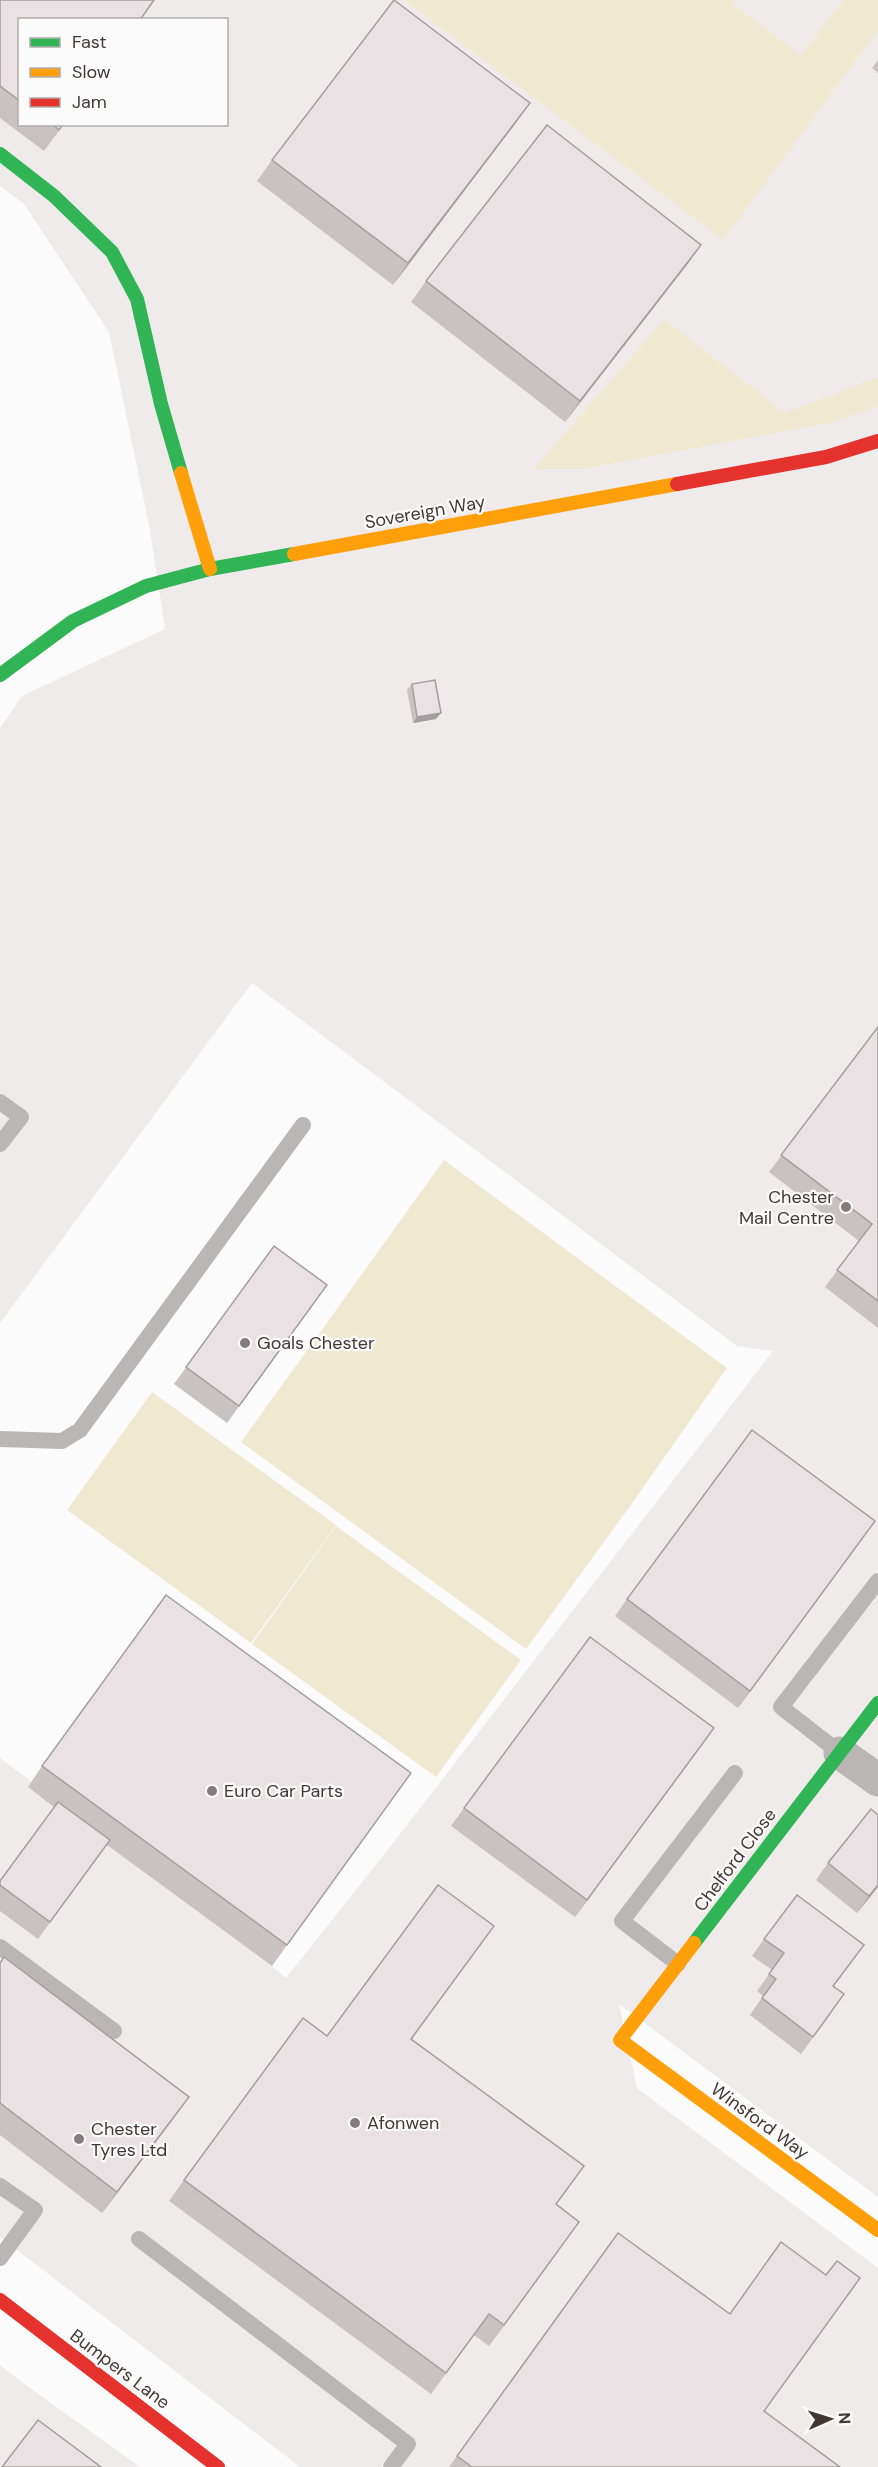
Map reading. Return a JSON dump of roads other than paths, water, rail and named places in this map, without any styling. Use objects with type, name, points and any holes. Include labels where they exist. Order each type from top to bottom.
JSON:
[{"type":"street","points":[[0,154],[54,195],[112,252],[128,280],[137,299],[161,404],[210,570]]},
{"type":"street","name":"Sovereign Way","points":[[0,675],[73,621],[146,586],[210,570],[826,457],[878,441]]},
{"type":"street","name":"Chelford Close","points":[[620,2040],[878,1703]]},
{"type":"street","points":[[840,1753],[878,1780]]},
{"type":"street","name":"Winsford Way","points":[[620,2040],[878,2230]]},
{"type":"street","name":"Bumpers Lane","points":[[0,2300],[218,2467]]},
{"type":"lane","points":[[0,1102],[21,1117],[0,1144]]},
{"type":"lane","points":[[0,1439],[62,1441],[80,1430],[303,1125]]},
{"type":"lane","points":[[840,1753],[781,1707],[878,1581]]},
{"type":"lane","points":[[678,1964],[622,1922],[735,1773]]},
{"type":"lane","points":[[0,1947],[114,2031]]},
{"type":"lane","points":[[0,2186],[34,2210],[0,2258]]},
{"type":"lane","points":[[139,2239],[408,2444],[391,2467]]},
{"type":"place","name":"Chester Mail Centre","points":[[846,1207]]},
{"type":"place","name":"Goals Chester","points":[[245,1343]]},
{"type":"place","name":"Euro Car Parts","points":[[212,1791]]},
{"type":"place","name":"Afonwen","points":[[355,2123]]},
{"type":"place","name":"Chester Tyres Ltd","points":[[79,2139]]}]
